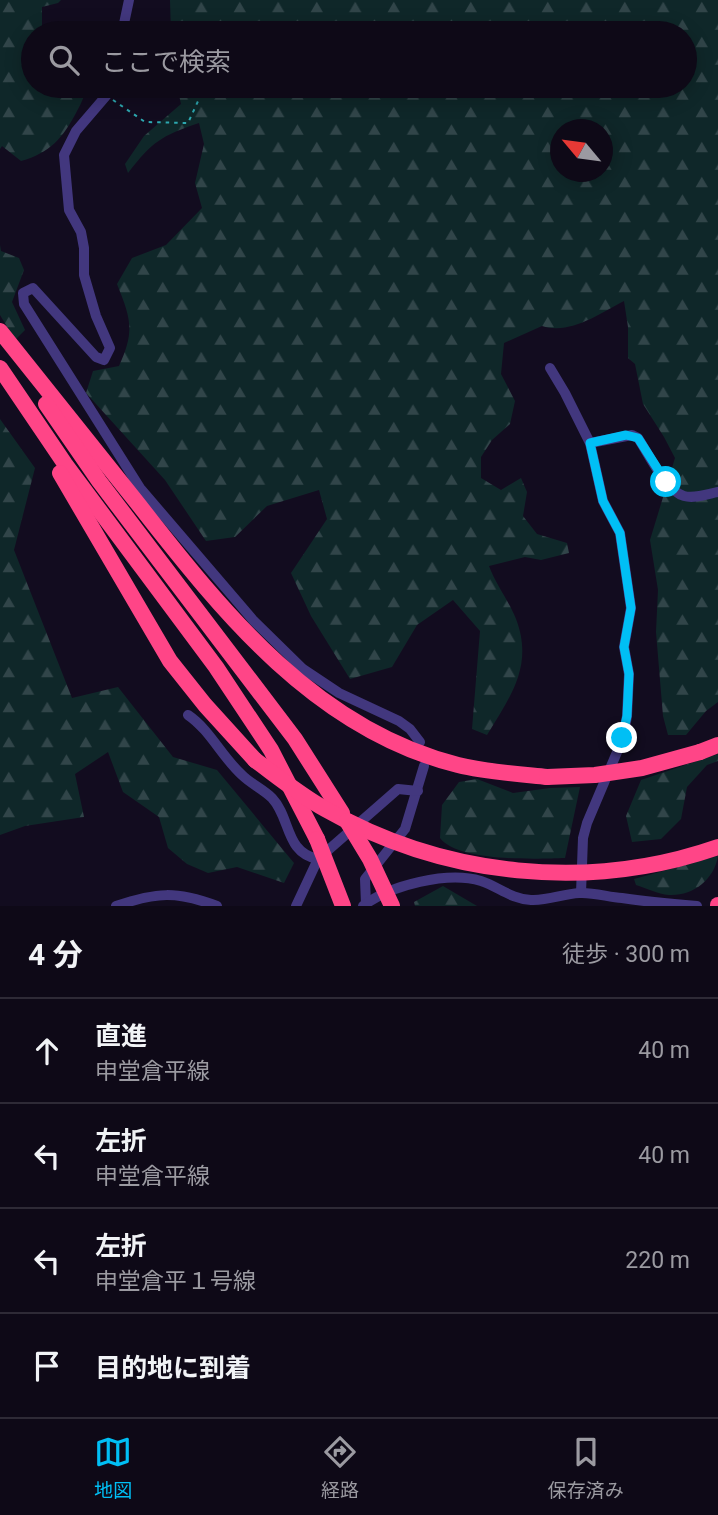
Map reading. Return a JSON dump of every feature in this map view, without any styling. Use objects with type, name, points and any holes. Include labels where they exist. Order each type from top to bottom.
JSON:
[{"type":"highway","points":[[0,331],[191,572],[237,624],[291,676],[374,732],[413,750],[457,765],[506,774],[547,777],[594,775],[642,768],[718,745]]},
{"type":"highway","points":[[0,338],[99,481],[295,739],[370,859],[392,906]]},
{"type":"highway","points":[[0,368],[18,410],[68,486],[170,661],[205,705],[255,760],[325,809],[413,849],[451,860],[505,870],[558,874],[604,872],[644,867],[718,847]]},
{"type":"highway","points":[[0,368],[65,464],[223,678],[271,750],[317,839],[343,906]]},
{"type":"street","points":[[125,21],[129,0]]},
{"type":"street","points":[[102,98],[76,131],[64,155],[69,210],[81,232],[85,248],[84,275],[96,316],[110,348],[104,360],[96,357],[33,288],[23,293],[24,304],[140,488],[253,620],[303,669],[339,693],[399,721],[421,742]]},
{"type":"street","points":[[550,368],[590,443],[603,501],[620,533],[631,608],[624,647],[629,674],[627,716],[622,738],[583,838],[581,893]]},
{"type":"street","points":[[590,443],[632,436],[638,438],[666,482],[677,493],[686,497],[718,492]]},
{"type":"street","points":[[188,715],[200,723],[223,755],[243,776],[273,799],[296,846],[306,857],[318,859]]},
{"type":"street","points":[[424,766],[405,829],[365,878],[364,905],[399,887],[441,879],[482,881],[509,896],[532,900],[581,893],[662,904],[718,905]]},
{"type":"street","points":[[296,906],[318,859],[398,789],[418,791]]},
{"type":"street","points":[[116,906],[165,894],[180,895],[218,906]]},
{"type":"path","points":[[116,98],[145,122],[188,122],[199,98]]},
{"type":"green space","points":[[0,0],[61,0],[42,7],[42,21],[21,21],[21,98],[84,98],[61,137],[40,154],[21,161],[2,146],[0,149]]},
{"type":"green space","points":[[170,0],[718,0],[718,702],[706,711],[686,735],[668,735],[663,716],[656,632],[658,590],[650,540],[675,458],[643,404],[635,364],[628,358],[628,327],[624,301],[574,325],[563,328],[542,326],[504,343],[501,374],[515,401],[510,424],[492,440],[481,457],[481,478],[501,490],[521,478],[527,492],[523,516],[537,534],[567,543],[569,553],[541,560],[525,557],[489,566],[516,619],[522,652],[517,680],[487,735],[472,729],[480,631],[453,600],[417,625],[392,667],[350,679],[311,616],[291,573],[327,519],[319,490],[267,506],[235,537],[206,541],[165,480],[86,393],[93,371],[119,366],[124,354],[129,325],[117,284],[132,258],[166,245],[202,208],[195,183],[204,144],[199,123],[159,141],[128,173],[125,164],[144,136],[181,104],[180,98],[697,98],[697,21],[171,21]]},
{"type":"green space","points":[[0,245],[1,251],[19,258],[24,270],[12,302],[25,330],[15,340],[0,315]]},
{"type":"green space","points":[[0,419],[35,468],[14,550],[72,698],[118,687],[173,757],[217,770],[294,863],[284,883],[237,867],[208,873],[187,864],[168,848],[159,817],[123,792],[108,752],[75,774],[84,817],[25,826],[0,835]]},
{"type":"green space","points":[[718,754],[718,761],[707,765],[687,787],[681,819],[661,839],[632,842],[626,816],[641,780]]},
{"type":"green space","points":[[477,779],[513,793],[580,787],[565,858],[480,855],[449,846],[440,838],[442,805],[459,782]]},
{"type":"green space","points":[[718,856],[707,879],[686,893],[661,893],[636,885],[634,879]]},
{"type":"green space","points":[[443,886],[477,906],[415,906],[414,902]]},
{"type":"route","points":[[622,738],[627,716],[629,674],[624,647],[631,608],[620,533],[603,501],[590,443],[626,435],[638,438],[666,482]]}]
